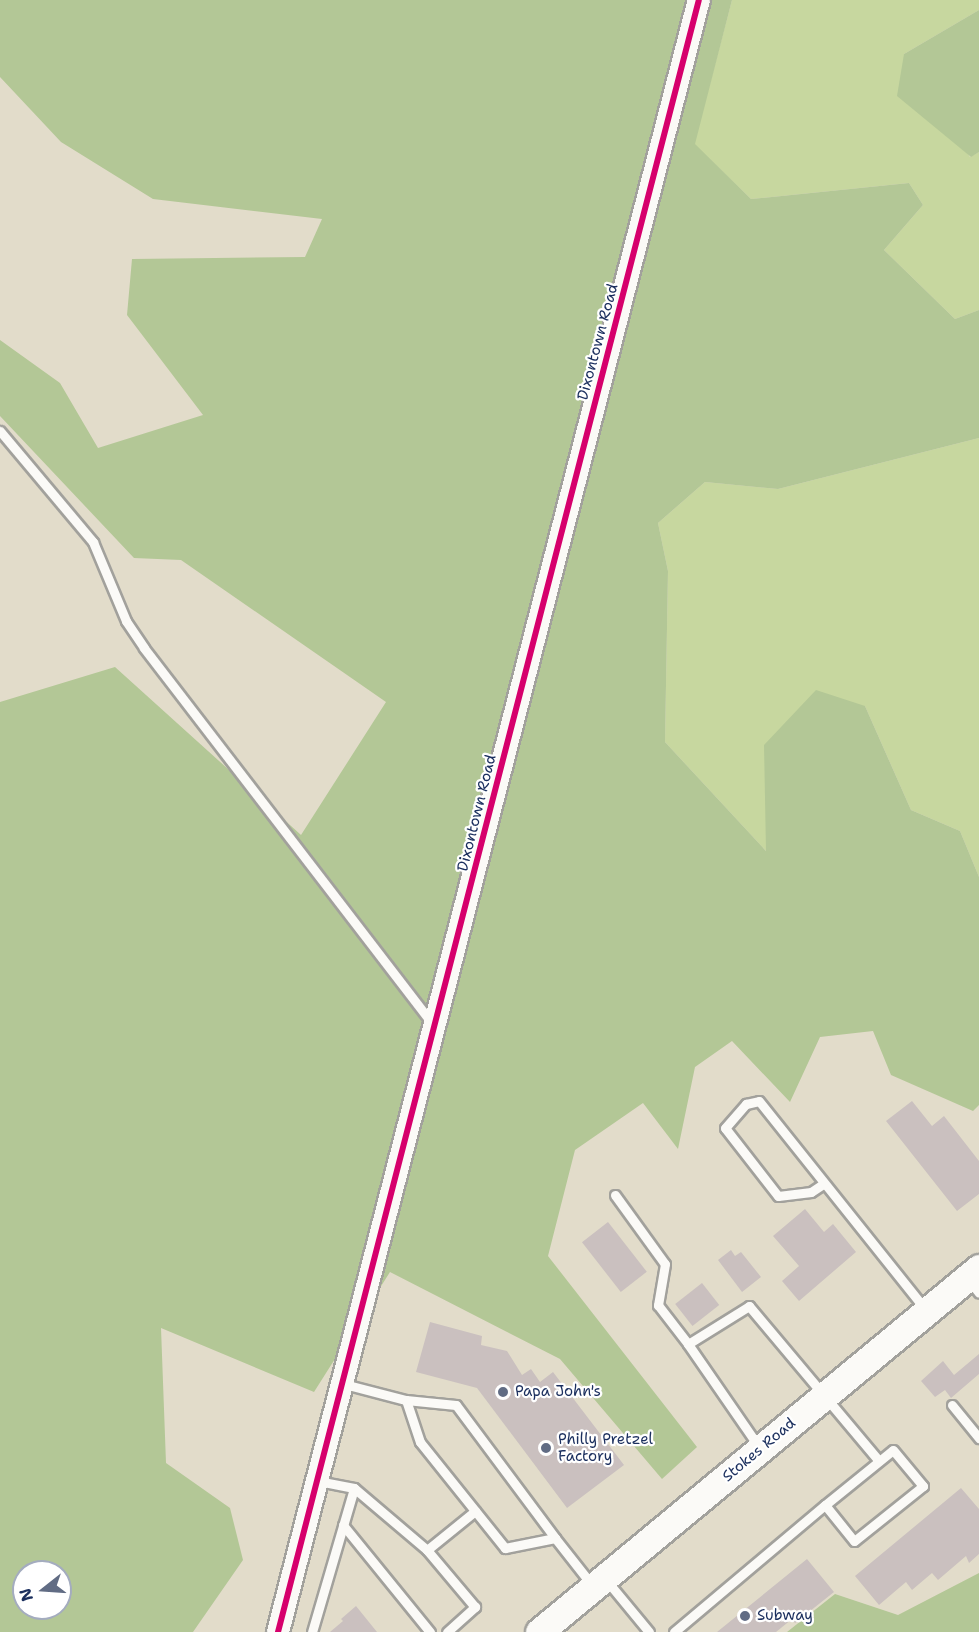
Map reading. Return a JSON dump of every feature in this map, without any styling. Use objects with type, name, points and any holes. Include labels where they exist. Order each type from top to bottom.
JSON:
[{"type":"main road","name":"Stokes Road","points":[[539,1632],[927,1311],[975,1280]]},
{"type":"street","name":"Dixontown Road","points":[[278,1632],[319,1481],[699,0]]},
{"type":"lane","points":[[0,431],[93,542],[126,621],[144,648],[435,1027]]},
{"type":"lane","points":[[824,1184],[811,1192],[778,1196],[725,1128],[746,1104],[759,1101],[927,1311]]},
{"type":"lane","points":[[615,1196],[665,1264],[658,1305],[688,1344],[760,1449]]},
{"type":"lane","points":[[688,1344],[749,1306],[879,1461]]},
{"type":"lane","points":[[344,1384],[406,1400],[456,1405],[555,1538],[650,1632]]},
{"type":"lane","points":[[406,1400],[420,1442],[506,1548],[555,1538]]},
{"type":"lane","points":[[952,1406],[979,1438]]},
{"type":"lane","points":[[674,1632],[825,1505],[893,1450],[923,1486],[854,1540],[825,1505]]},
{"type":"lane","points":[[319,1481],[354,1488],[427,1550],[476,1607],[447,1632]]},
{"type":"lane","points":[[312,1632],[354,1488]]},
{"type":"lane","points":[[427,1550],[475,1511]]},
{"type":"lane","points":[[344,1525],[430,1632]]},
{"type":"green space","points":[[0,0],[732,0],[695,144],[751,199],[909,183],[923,205],[884,250],[955,319],[979,310],[979,438],[778,489],[705,482],[658,523],[668,571],[665,742],[766,851],[764,745],[816,690],[865,706],[911,810],[960,831],[979,877],[979,1105],[973,1111],[891,1075],[873,1031],[820,1037],[790,1102],[732,1041],[695,1067],[678,1149],[643,1103],[575,1150],[548,1256],[697,1447],[662,1479],[560,1359],[390,1272],[314,1392],[161,1328],[166,1463],[230,1508],[243,1560],[193,1632],[0,1632],[0,702],[115,667],[301,835],[386,702],[181,560],[134,558],[0,416],[0,340],[60,383],[98,448],[203,415],[127,315],[132,259],[305,257],[322,219],[153,199],[61,142],[0,77]]},
{"type":"green space","points":[[732,0],[979,0],[979,10],[904,54],[970,157],[979,152],[979,310],[955,319],[884,250],[923,205],[909,183],[751,199],[694,144]]},
{"type":"green space","points":[[979,10],[979,152],[971,157],[897,96],[904,54]]},
{"type":"green space","points":[[979,438],[979,877],[960,831],[911,810],[865,706],[767,852],[665,742],[668,571],[658,523],[705,482],[778,489]]},
{"type":"green space","points":[[979,1573],[979,1632],[787,1632],[835,1594],[898,1615]]},
{"type":"building","points":[[912,1101],[932,1126],[944,1116],[979,1161],[979,1194],[957,1211],[886,1121]]},
{"type":"building","points":[[805,1209],[824,1232],[833,1224],[856,1252],[799,1301],[782,1281],[799,1266],[773,1236]]},
{"type":"building","points":[[608,1222],[647,1272],[621,1292],[582,1242]]},
{"type":"building","points":[[731,1250],[735,1256],[741,1252],[761,1277],[742,1292],[718,1260]]},
{"type":"building","points":[[702,1283],[719,1305],[692,1326],[675,1304]]},
{"type":"building","points":[[430,1322],[482,1336],[481,1345],[507,1351],[522,1375],[531,1369],[540,1382],[553,1372],[624,1465],[567,1508],[477,1388],[416,1372]]},
{"type":"building","points":[[979,1354],[979,1374],[951,1398],[945,1390],[935,1397],[921,1381],[943,1361],[954,1375]]},
{"type":"building","points":[[961,1488],[979,1509],[979,1554],[969,1563],[966,1556],[938,1580],[932,1573],[912,1590],[906,1582],[879,1605],[855,1576]]},
{"type":"building","points":[[807,1559],[834,1592],[795,1623],[792,1619],[776,1632],[717,1632]]},
{"type":"building","points":[[356,1606],[377,1632],[330,1632],[343,1621],[341,1619]]},
{"type":"cycle path","points":[[278,1632],[699,0]]},
{"type":"place","name":"Papa John's","points":[[503,1392]]},
{"type":"place","name":"Philly Pretzel Factory","points":[[546,1448]]},
{"type":"place","name":"Subway","points":[[745,1616]]}]
